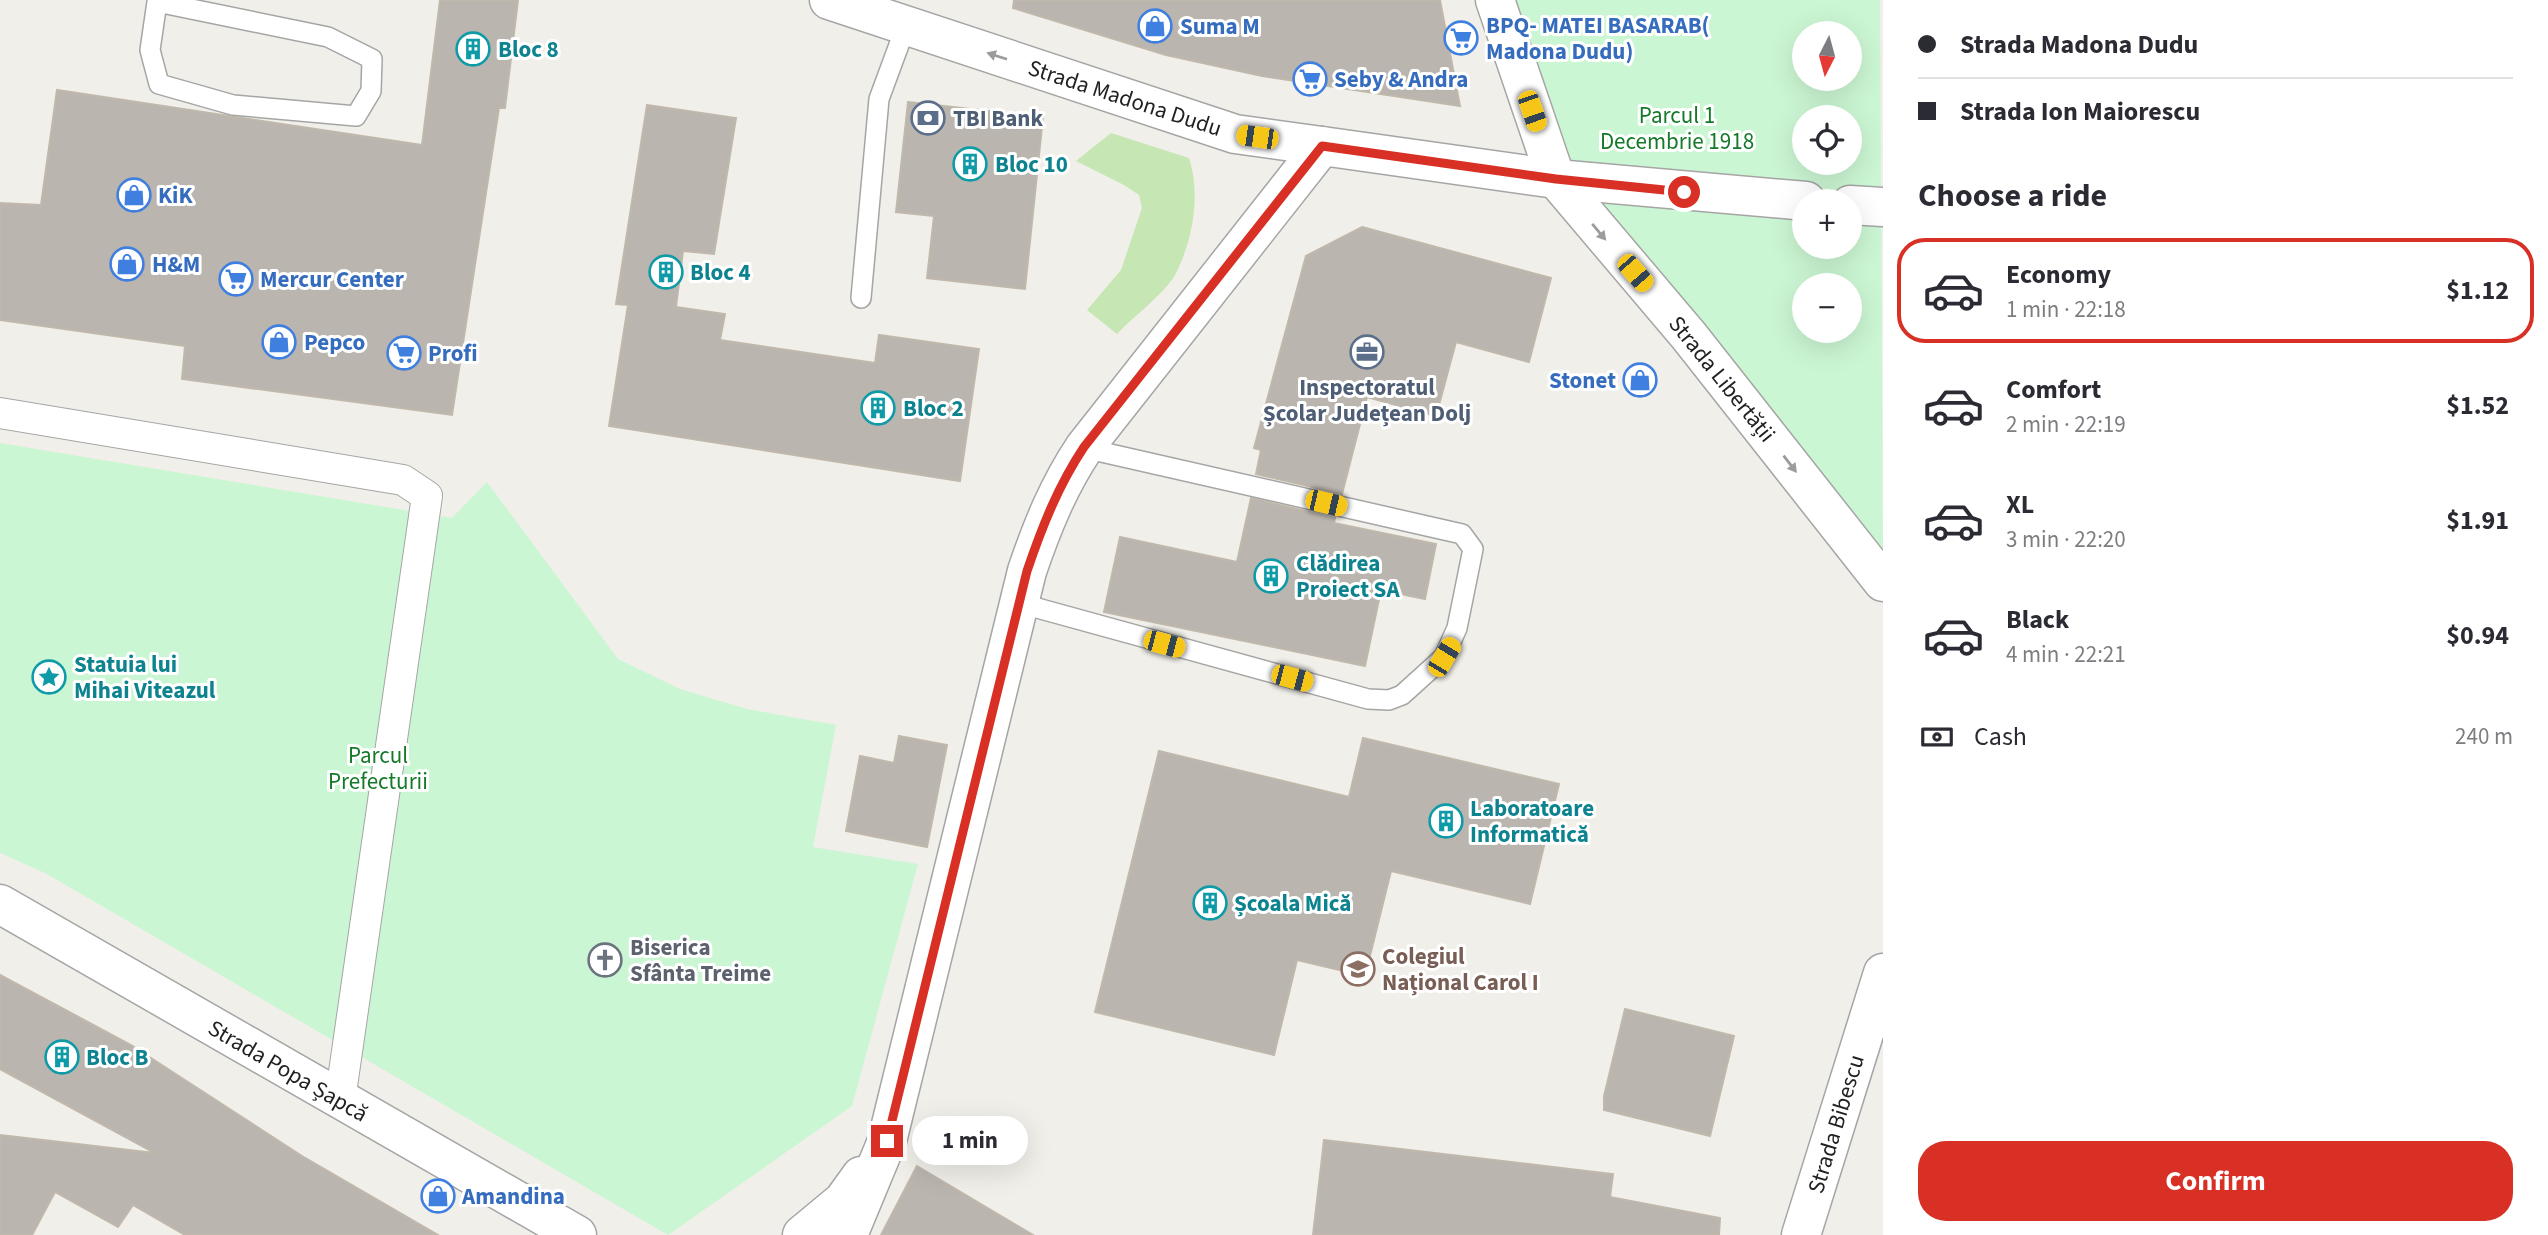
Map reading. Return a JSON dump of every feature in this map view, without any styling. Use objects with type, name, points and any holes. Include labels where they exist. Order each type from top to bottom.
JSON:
[{"type":"street","name":"Strada Madona Dudu","points":[[829,0],[1235,134],[1556,179],[1792,200]]},
{"type":"street","points":[[1496,0],[1556,179]]},
{"type":"street","points":[[848,1235],[887,1141],[1027,571],[1049,509],[1084,447],[1322,146]]},
{"type":"street","name":"Strada Libertății","points":[[1556,179],[1689,336],[1883,582]]},
{"type":"street","points":[[1862,206],[1883,207]]},
{"type":"street","points":[[0,413],[403,480],[427,496],[340,1100]]},
{"type":"street","name":"Strada Popa Șapcă","points":[[0,904],[577,1235]]},
{"type":"street","name":"Strada Bibescu","points":[[1801,1235],[1883,973]]},
{"type":"street","points":[[802,1235],[843,1201],[887,1141]]},
{"type":"lane","points":[[158,1],[328,37],[372,59],[371,91],[356,116],[233,105],[159,84],[150,50],[158,1]]},
{"type":"lane","points":[[861,298],[879,99],[906,26]]},
{"type":"lane","points":[[1019,603],[1368,699],[1389,701],[1402,695],[1444,657],[1453,640],[1473,549],[1462,534],[1084,447]]},
{"type":"green space","name":"Parcul 1 Decembrie 1918","points":[[1495,0],[1880,0],[1883,550],[1598,232]]},
{"type":"green space","points":[[1111,133],[1189,158],[1195,202],[1191,232],[1175,275],[1117,334],[1087,310],[1121,270],[1142,208],[1139,195],[1076,161]]},
{"type":"green space","name":"Parcul Prefecturii","points":[[0,443],[452,518],[487,482],[618,659],[680,689],[747,709],[836,725],[813,847],[918,864],[852,1106],[668,1235],[45,873],[0,853]]},
{"type":"building","name":"Mercur Center","points":[[440,0],[518,0],[505,108],[499,108],[452,415],[182,379],[185,346],[0,320],[0,203],[41,205],[57,90],[422,145]]},
{"type":"building","points":[[1014,0],[1440,0],[1460,106],[1262,76],[1166,55],[1013,8]]},
{"type":"building","name":"Bloc 10","points":[[908,102],[1043,117],[1025,289],[927,278],[934,216],[896,212]]},
{"type":"building","name":"Bloc 4","points":[[647,105],[736,118],[714,254],[683,251],[676,307],[725,314],[720,340],[875,363],[879,335],[979,349],[960,481],[609,426],[628,305],[616,304]]},
{"type":"building","name":"Inspectoratul Școlar Județean Dolj","points":[[1362,227],[1551,278],[1529,362],[1456,342],[1436,416],[1367,397],[1342,494],[1256,474],[1261,450],[1254,448],[1306,256]]},
{"type":"building","name":"Clădirea Proiect SA","points":[[1251,498],[1335,518],[1334,523],[1436,544],[1425,599],[1381,590],[1365,666],[1104,612],[1120,537],[1237,562]]},
{"type":"building","points":[[899,736],[947,745],[927,847],[846,831],[860,756],[894,763]]},
{"type":"building","points":[[1363,738],[1559,784],[1530,904],[1391,871],[1365,976],[1297,960],[1274,1055],[1095,1012],[1159,751],[1349,797]]},
{"type":"building","points":[[0,975],[131,1045],[302,1156],[438,1235],[185,1235],[133,1205],[118,1227],[55,1192],[32,1235],[0,1235],[0,1135],[155,1153],[0,1069]]},
{"type":"building","points":[[1625,1009],[1734,1036],[1710,1136],[1604,1110],[1604,1096]]},
{"type":"building","points":[[1324,1140],[1613,1174],[1610,1197],[1720,1218],[1719,1235],[1313,1235]]},
{"type":"building","points":[[917,1166],[1033,1235],[881,1235]]},
{"type":"place","name":"Suma M","points":[[1155,26]]},
{"type":"place","name":"BPQ- MATEI BASARAB( Madona Dudu)","points":[[1461,38]]},
{"type":"place","name":"Bloc 8","points":[[473,49]]},
{"type":"place","name":"Seby & Andra","points":[[1310,79]]},
{"type":"place","name":"TBI Bank","points":[[928,118]]},
{"type":"place","name":"Bloc 10","points":[[970,164]]},
{"type":"place","name":"KiK","points":[[134,195]]},
{"type":"place","name":"H&M","points":[[127,264]]},
{"type":"place","name":"Bloc 4","points":[[666,272]]},
{"type":"place","name":"Mercur Center","points":[[236,279]]},
{"type":"place","name":"Pepco","points":[[279,342]]},
{"type":"place","name":"Inspectoratul Școlar Județean Dolj","points":[[1367,352]]},
{"type":"place","name":"Profi","points":[[404,353]]},
{"type":"place","name":"Stonet","points":[[1640,380]]},
{"type":"place","name":"Bloc 2","points":[[878,408]]},
{"type":"place","name":"Clădirea Proiect SA","points":[[1271,576]]},
{"type":"place","name":"Statuia lui Mihai Viteazul","points":[[49,677]]},
{"type":"place","name":"Laboratoare Informatică","points":[[1446,821]]},
{"type":"place","name":"Școala Mică","points":[[1210,903]]},
{"type":"place","name":"Biserica Sfânta Treime","points":[[605,960]]},
{"type":"place","name":"Colegiul Național Carol I","points":[[1358,969]]},
{"type":"place","name":"Bloc B","points":[[62,1057]]},
{"type":"place","name":"Amandina","points":[[438,1196]]},
{"type":"route","points":[[887,1141],[1027,571],[1049,509],[1084,447],[1322,146],[1556,179],[1684,192]]}]
